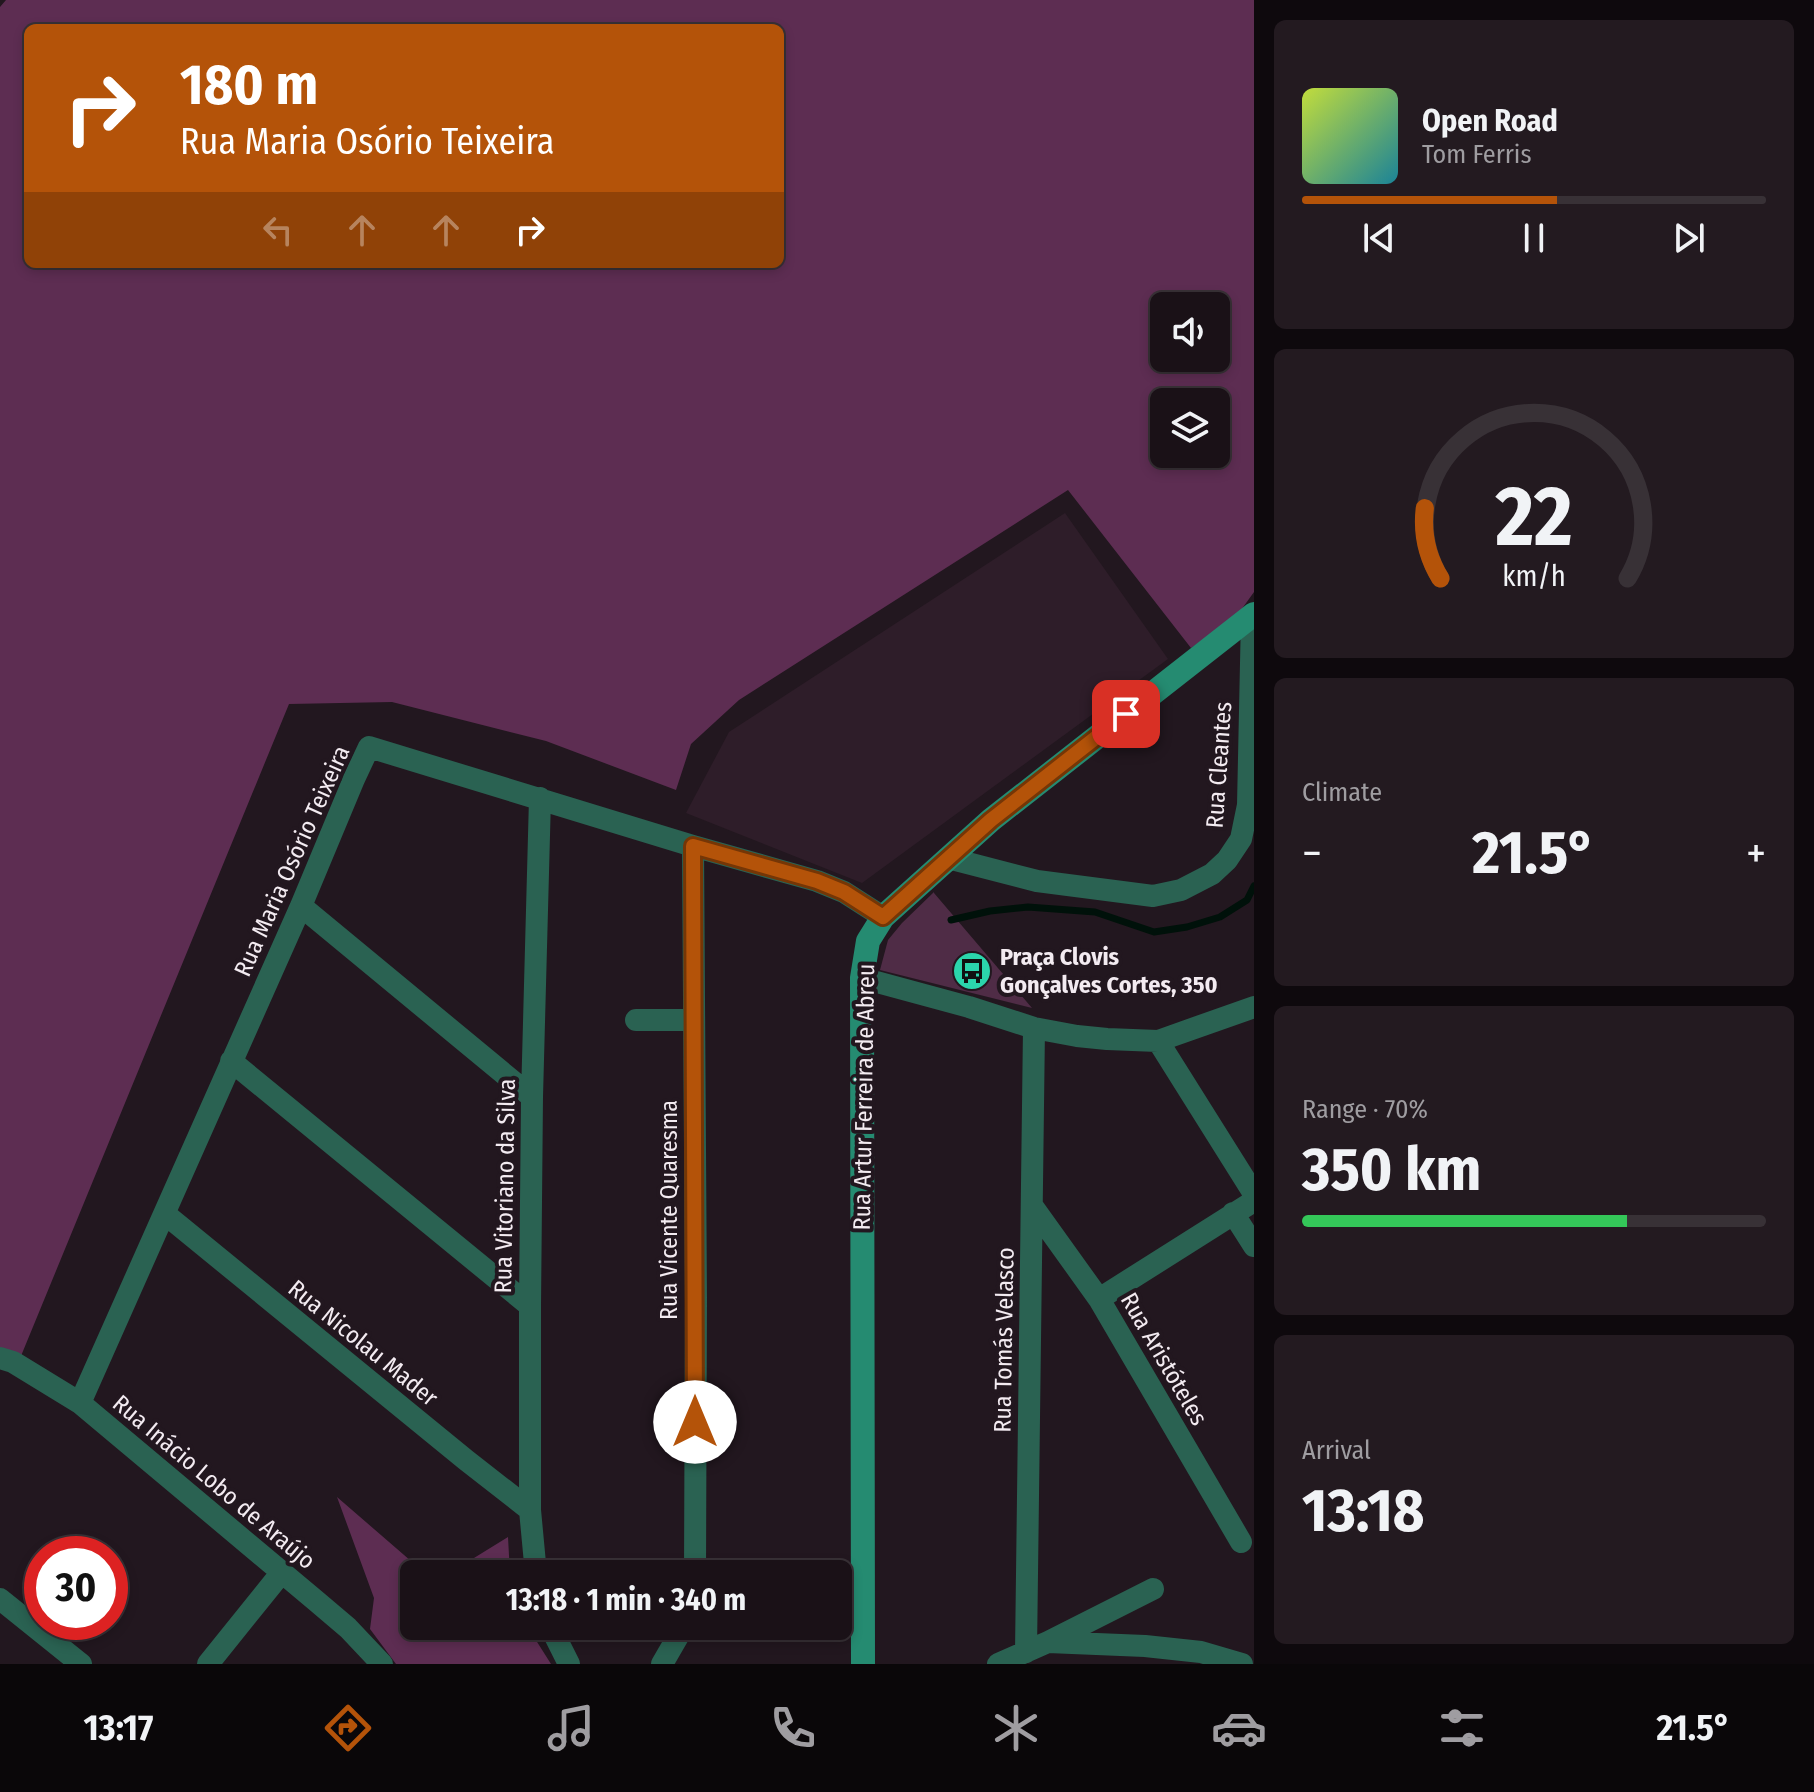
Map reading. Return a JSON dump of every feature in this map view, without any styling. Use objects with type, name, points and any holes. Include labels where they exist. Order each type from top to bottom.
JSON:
[{"type":"street","name":"Rua Artur Ferreira de Abreu","points":[[863,1664],[862,978],[868,941],[883,917],[991,820],[1253,615]]},
{"type":"street","name":"Rua Cleantes","points":[[948,858],[1037,881],[1153,896],[1181,890],[1212,874],[1227,860],[1241,839],[1248,805],[1253,615]]},
{"type":"street","name":"Rua Maria Osório Teixeira","points":[[80,1403],[369,747],[817,881],[844,892],[883,917]]},
{"type":"street","name":"Rua Vitoriano da Silva","points":[[535,1560],[530,1510],[530,1306],[540,798]]},
{"type":"street","name":"Rua Vicente Quaresma","points":[[693,846],[695,1560]]},
{"type":"street","points":[[301,906],[532,1097]]},
{"type":"street","points":[[862,978],[1034,1028],[1077,1036],[1158,1041],[1254,1007]]},
{"type":"street","points":[[636,1020],[694,1020]]},
{"type":"street","name":"Rua Tomás Velasco","points":[[1026,1652],[1034,1028]]},
{"type":"street","points":[[1158,1041],[1254,1194]]},
{"type":"street","points":[[231,1061],[530,1306]]},
{"type":"street","points":[[1099,1299],[1254,1201]]},
{"type":"street","name":"Rua Aristóteles","points":[[1033,1207],[1099,1299],[1241,1542]]},
{"type":"street","points":[[1233,1213],[1254,1246]]},
{"type":"street","name":"Rua Nicolau Mader","points":[[165,1214],[530,1510]]},
{"type":"street","name":"Rua Inácio Lobo de Araújo","points":[[0,1358],[13,1362],[80,1403],[348,1628],[382,1664]]},
{"type":"street","points":[[208,1664],[282,1572]]},
{"type":"street","points":[[998,1664],[1153,1589]]},
{"type":"street","points":[[0,1599],[81,1664]]},
{"type":"street","points":[[557,1640],[569,1664]]},
{"type":"street","points":[[662,1664],[676,1640]]},
{"type":"street","points":[[1048,1642],[1201,1652],[1242,1664]]},
{"type":"shaded area","points":[[6,0],[1254,0],[1254,592],[1236,617],[1191,648],[1068,490],[739,700],[691,744],[676,790],[546,741],[392,702],[289,704],[21,1356],[0,1348],[0,7]]},
{"type":"shaded area","points":[[1065,513],[1168,659],[862,883],[686,813],[729,732]]},
{"type":"shaded area","points":[[934,892],[1032,1008],[880,970],[888,940]]},
{"type":"shaded area","points":[[337,1497],[410,1560],[400,1560],[400,1640],[536,1640],[551,1664],[396,1664],[370,1629],[374,1598]]},
{"type":"shaded area","points":[[508,1537],[509,1560],[471,1560]]},
{"type":"waterway","points":[[951,920],[1028,907],[1095,912],[1154,932],[1187,927],[1220,917],[1247,900],[1254,886]]},
{"type":"place","name":"Praça Clovis Gonçalves Cortes, 350","points":[[972,971]]},
{"type":"route","points":[[695,1422],[693,846],[817,881],[844,892],[883,917],[991,820],[1126,714]]}]
